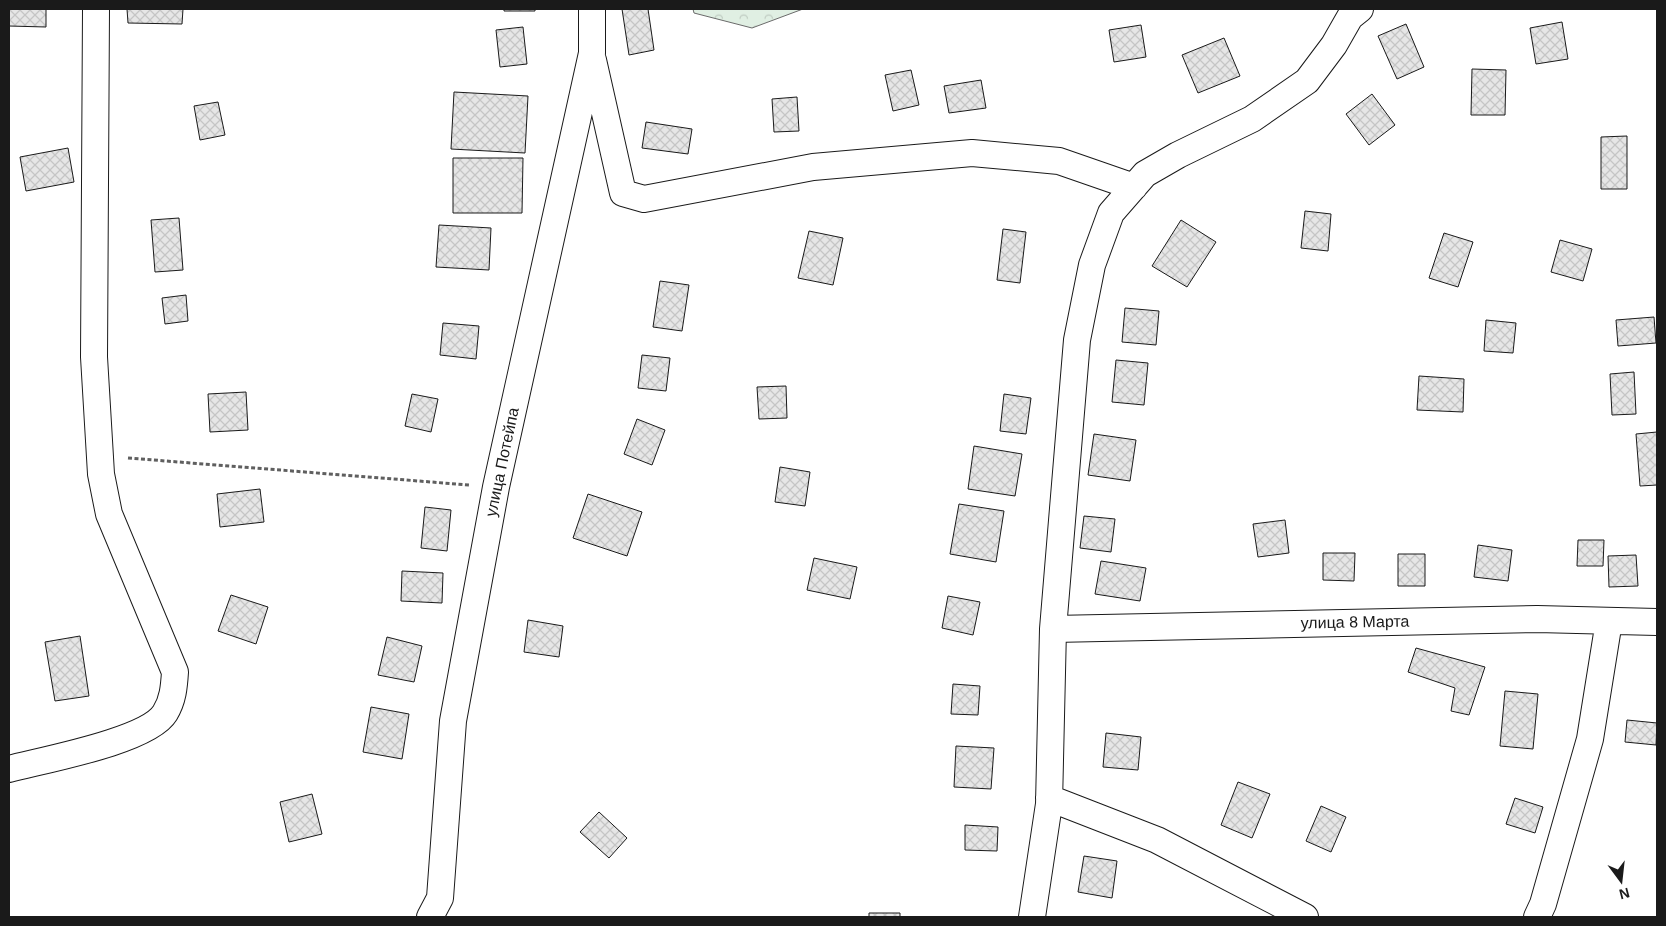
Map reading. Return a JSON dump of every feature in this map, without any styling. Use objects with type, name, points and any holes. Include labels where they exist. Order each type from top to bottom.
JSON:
[{"type":"street","points":[[9,769],[120,741],[149,727],[165,714],[174,694],[175,672],[109,514],[102,474],[94,357],[96,9]]},
{"type":"street","name":"улица Потейпа","points":[[430,917],[440,898],[453,721],[496,487],[592,53],[592,9]]},
{"type":"street","points":[[1032,917],[1049,798],[1053,629],[1077,340],[1092,265],[1111,213],[1145,174],[1178,154],[1252,120],[1307,81],[1334,45],[1350,17],[1360,9]]},
{"type":"street","points":[[592,53],[623,193],[644,199],[813,167],[972,154],[1060,161],[1134,188]]},
{"type":"street","name":"улица 8 Марта","points":[[1053,629],[1537,619],[1657,622]]},
{"type":"street","points":[[1537,917],[1543,904],[1590,739],[1609,621]]},
{"type":"street","points":[[1049,798],[1157,840],[1305,917]]},
{"type":"path","points":[[100,456],[496,487]]},
{"type":"green space","points":[[693,9],[803,9],[752,28],[694,13]]},
{"type":"building","points":[[9,9],[46,9],[46,27],[9,26]]},
{"type":"building","points":[[127,9],[183,9],[182,24],[128,23]]},
{"type":"building","points":[[504,9],[535,9],[535,11],[504,11]]},
{"type":"building","points":[[622,9],[648,9],[654,50],[629,55]]},
{"type":"building","points":[[1562,22],[1568,59],[1536,64],[1530,28]]},
{"type":"building","points":[[1406,24],[1424,67],[1397,79],[1378,36]]},
{"type":"building","points":[[1141,25],[1146,57],[1114,62],[1109,30]]},
{"type":"building","points":[[523,27],[527,64],[500,67],[496,30]]},
{"type":"building","points":[[1224,38],[1240,76],[1198,93],[1182,55]]},
{"type":"building","points":[[1472,69],[1506,70],[1505,115],[1471,115]]},
{"type":"building","points":[[911,70],[919,105],[893,111],[885,75]]},
{"type":"building","points":[[981,80],[986,108],[949,113],[944,86]]},
{"type":"building","points":[[454,92],[528,96],[525,153],[451,149]]},
{"type":"building","points":[[1372,94],[1395,125],[1369,145],[1346,114]]},
{"type":"building","points":[[797,97],[799,131],[774,132],[772,99]]},
{"type":"building","points":[[218,102],[225,135],[200,140],[194,106]]},
{"type":"building","points":[[646,122],[692,129],[688,154],[642,148]]},
{"type":"building","points":[[1627,136],[1627,189],[1601,189],[1601,137]]},
{"type":"building","points":[[68,148],[74,182],[26,191],[20,157]]},
{"type":"building","points":[[453,158],[523,158],[522,213],[453,213]]},
{"type":"building","points":[[1305,211],[1331,214],[1328,251],[1301,248]]},
{"type":"building","points":[[179,218],[183,270],[155,272],[151,220]]},
{"type":"building","points":[[1181,220],[1216,242],[1187,287],[1152,266]]},
{"type":"building","points":[[439,225],[491,228],[489,270],[436,267]]},
{"type":"building","points":[[1003,229],[1026,232],[1020,283],[997,280]]},
{"type":"building","points":[[809,231],[843,238],[833,285],[798,278]]},
{"type":"building","points":[[1444,233],[1473,242],[1458,287],[1429,278]]},
{"type":"building","points":[[1560,240],[1592,249],[1583,281],[1551,272]]},
{"type":"building","points":[[660,281],[689,285],[682,331],[653,327]]},
{"type":"building","points":[[186,295],[188,321],[165,324],[162,298]]},
{"type":"building","points":[[1125,308],[1159,311],[1156,345],[1122,342]]},
{"type":"building","points":[[1654,317],[1656,343],[1618,346],[1616,320]]},
{"type":"building","points":[[1486,320],[1516,323],[1513,353],[1484,351]]},
{"type":"building","points":[[443,323],[479,326],[476,359],[440,355]]},
{"type":"building","points":[[642,355],[670,358],[666,391],[638,388]]},
{"type":"building","points":[[1116,360],[1148,363],[1144,405],[1112,402]]},
{"type":"building","points":[[1634,372],[1636,414],[1612,415],[1610,374]]},
{"type":"building","points":[[1419,376],[1464,379],[1463,412],[1417,410]]},
{"type":"building","points":[[786,386],[787,418],[759,419],[757,387]]},
{"type":"building","points":[[246,392],[248,430],[210,432],[208,394]]},
{"type":"building","points":[[412,394],[438,399],[431,432],[405,426]]},
{"type":"building","points":[[1004,394],[1031,398],[1026,434],[1000,431]]},
{"type":"building","points":[[637,419],[665,430],[652,465],[624,454]]},
{"type":"building","points":[[1657,432],[1657,485],[1640,486],[1636,434]]},
{"type":"building","points":[[1094,434],[1136,440],[1130,481],[1088,475]]},
{"type":"building","points":[[974,446],[1022,454],[1015,496],[968,489]]},
{"type":"building","points":[[780,467],[810,472],[805,506],[775,502]]},
{"type":"building","points":[[260,489],[264,522],[220,527],[217,494]]},
{"type":"building","points":[[588,494],[642,512],[627,556],[573,538]]},
{"type":"building","points":[[959,504],[1004,511],[996,562],[950,554]]},
{"type":"building","points":[[425,507],[451,510],[447,551],[421,548]]},
{"type":"building","points":[[1084,516],[1115,519],[1111,552],[1080,548]]},
{"type":"building","points":[[1285,520],[1289,553],[1258,557],[1253,524]]},
{"type":"building","points":[[1578,540],[1604,540],[1603,566],[1577,566]]},
{"type":"building","points":[[1478,545],[1512,550],[1508,581],[1474,577]]},
{"type":"building","points":[[1323,553],[1355,553],[1354,581],[1323,580]]},
{"type":"building","points":[[1398,554],[1425,554],[1425,586],[1398,586]]},
{"type":"building","points":[[1636,555],[1638,586],[1609,587],[1608,556]]},
{"type":"building","points":[[814,558],[857,567],[850,599],[807,590]]},
{"type":"building","points":[[1101,561],[1146,568],[1140,601],[1095,594]]},
{"type":"building","points":[[402,571],[443,573],[442,603],[401,601]]},
{"type":"building","points":[[231,595],[268,607],[256,644],[218,631]]},
{"type":"building","points":[[948,596],[980,602],[973,635],[942,628]]},
{"type":"building","points":[[528,620],[563,626],[559,657],[524,652]]},
{"type":"building","points":[[80,636],[89,696],[55,701],[45,642]]},
{"type":"building","points":[[387,637],[422,646],[414,682],[378,675]]},
{"type":"building","points":[[1416,648],[1485,667],[1469,715],[1451,711],[1455,688],[1408,672]]},
{"type":"building","points":[[953,684],[980,686],[978,715],[951,714]]},
{"type":"building","points":[[1505,691],[1538,694],[1533,749],[1500,746]]},
{"type":"building","points":[[371,707],[409,714],[402,759],[363,752]]},
{"type":"building","points":[[1627,720],[1657,723],[1656,745],[1625,742]]},
{"type":"building","points":[[1106,733],[1141,737],[1138,770],[1103,767]]},
{"type":"building","points":[[956,746],[994,748],[991,789],[954,787]]},
{"type":"building","points":[[1238,782],[1270,794],[1252,838],[1221,825]]},
{"type":"building","points":[[312,794],[322,834],[289,842],[280,802]]},
{"type":"building","points":[[1515,798],[1543,807],[1535,833],[1506,824]]},
{"type":"building","points":[[1321,806],[1346,817],[1331,852],[1306,841]]},
{"type":"building","points":[[599,812],[627,838],[609,858],[580,832]]},
{"type":"building","points":[[965,825],[998,827],[997,851],[965,850]]},
{"type":"building","points":[[1084,856],[1117,861],[1112,898],[1078,892]]},
{"type":"building","points":[[869,913],[900,913],[900,917],[869,917]]}]
